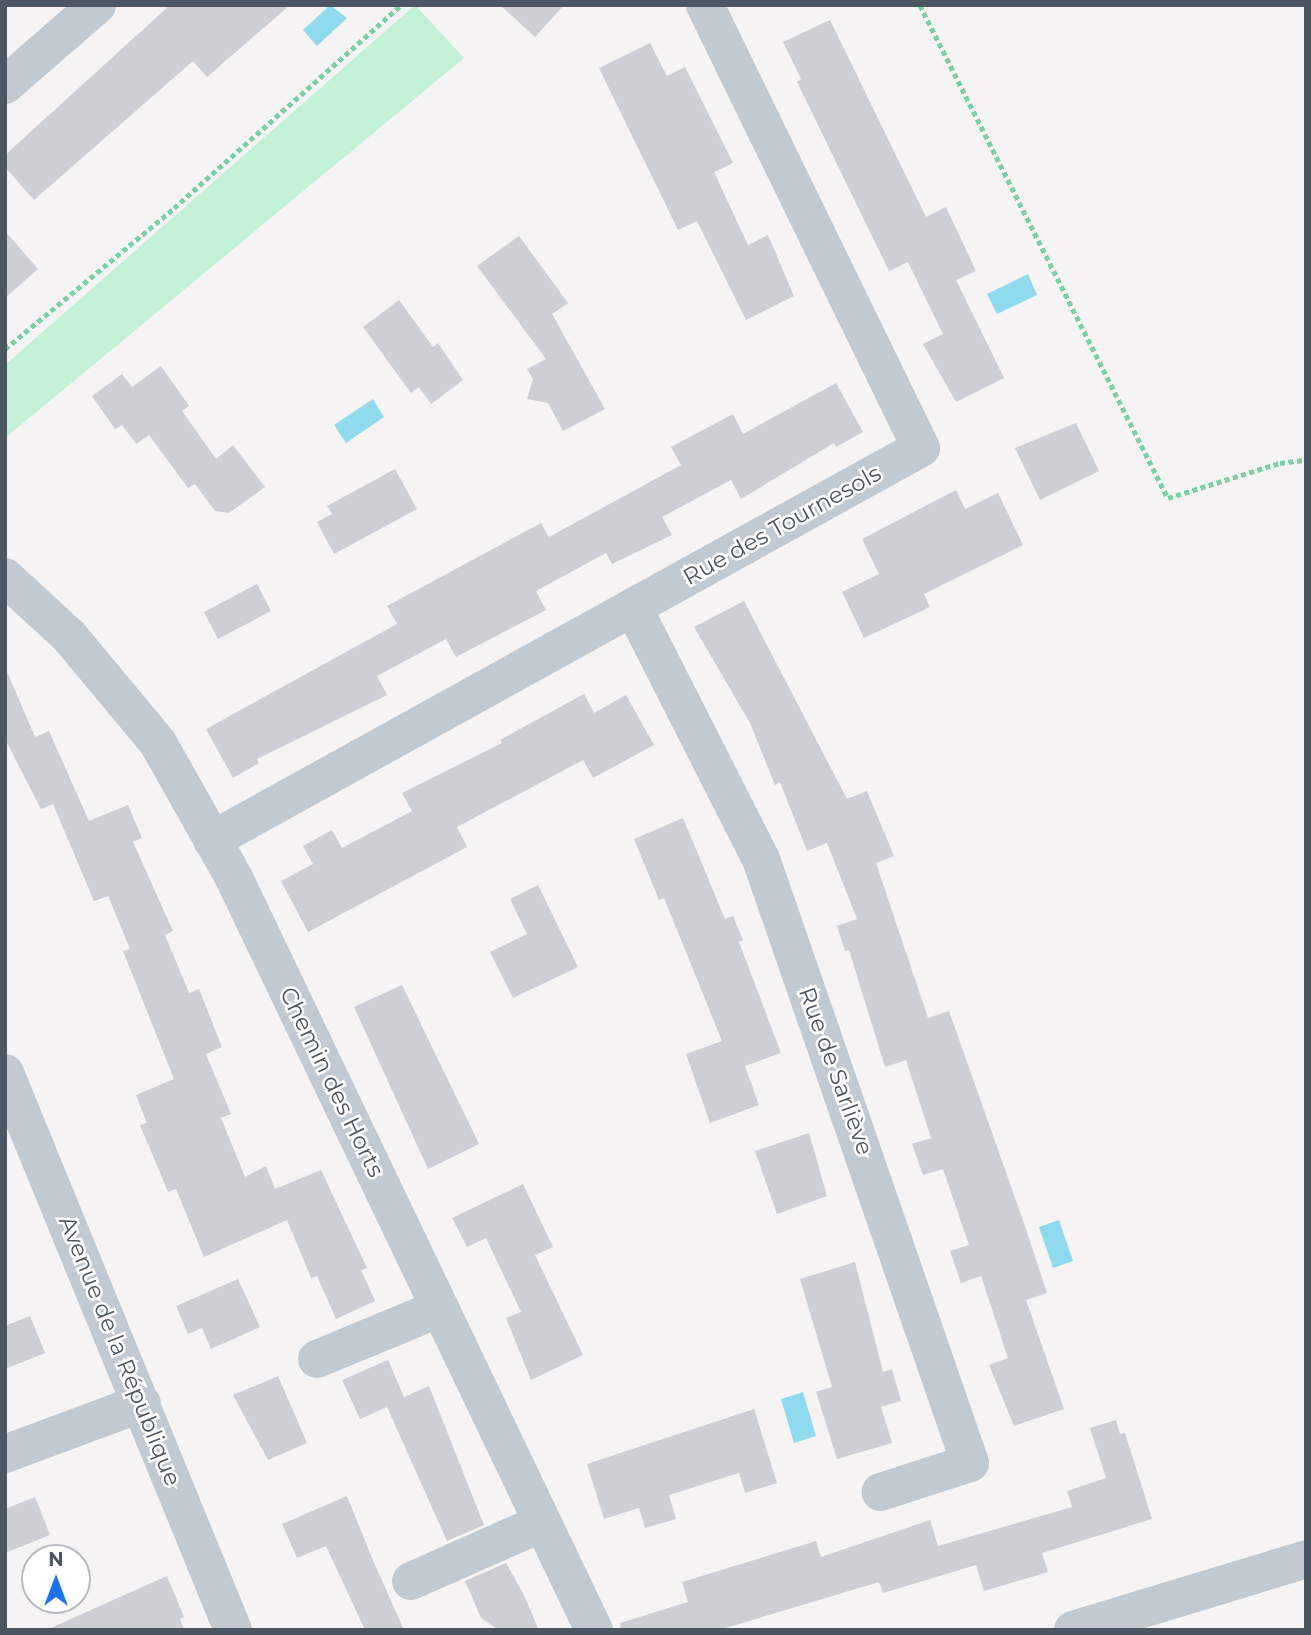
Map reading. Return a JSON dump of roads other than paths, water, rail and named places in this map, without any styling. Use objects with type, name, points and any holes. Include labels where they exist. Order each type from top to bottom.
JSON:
[{"type":"street","points":[[5,85],[97,5]]},
{"type":"street","name":"Rue des Tournesols","points":[[212,840],[921,448],[705,5]]},
{"type":"street","name":"Chemin des Horts","points":[[5,577],[69,636],[158,743],[212,840],[594,1630]]},
{"type":"street","name":"Rue de Sarliève","points":[[634,607],[761,859],[970,1463],[881,1492]]},
{"type":"street","name":"Avenue de la République","points":[[5,1073],[233,1630]]},
{"type":"street","points":[[317,1359],[440,1308]]},
{"type":"street","points":[[5,1454],[142,1403]]},
{"type":"street","points":[[411,1581],[542,1523]]},
{"type":"street","points":[[1073,1630],[1306,1559]]},
{"type":"water","points":[[330,5],[347,18],[317,46],[303,30]]},
{"type":"water","points":[[1028,274],[1037,295],[997,314],[987,294]]},
{"type":"water","points":[[373,399],[384,417],[346,443],[334,425]]},
{"type":"water","points":[[1059,1220],[1073,1261],[1053,1268],[1039,1227]]},
{"type":"water","points":[[803,1392],[816,1436],[794,1443],[781,1399]]}]
